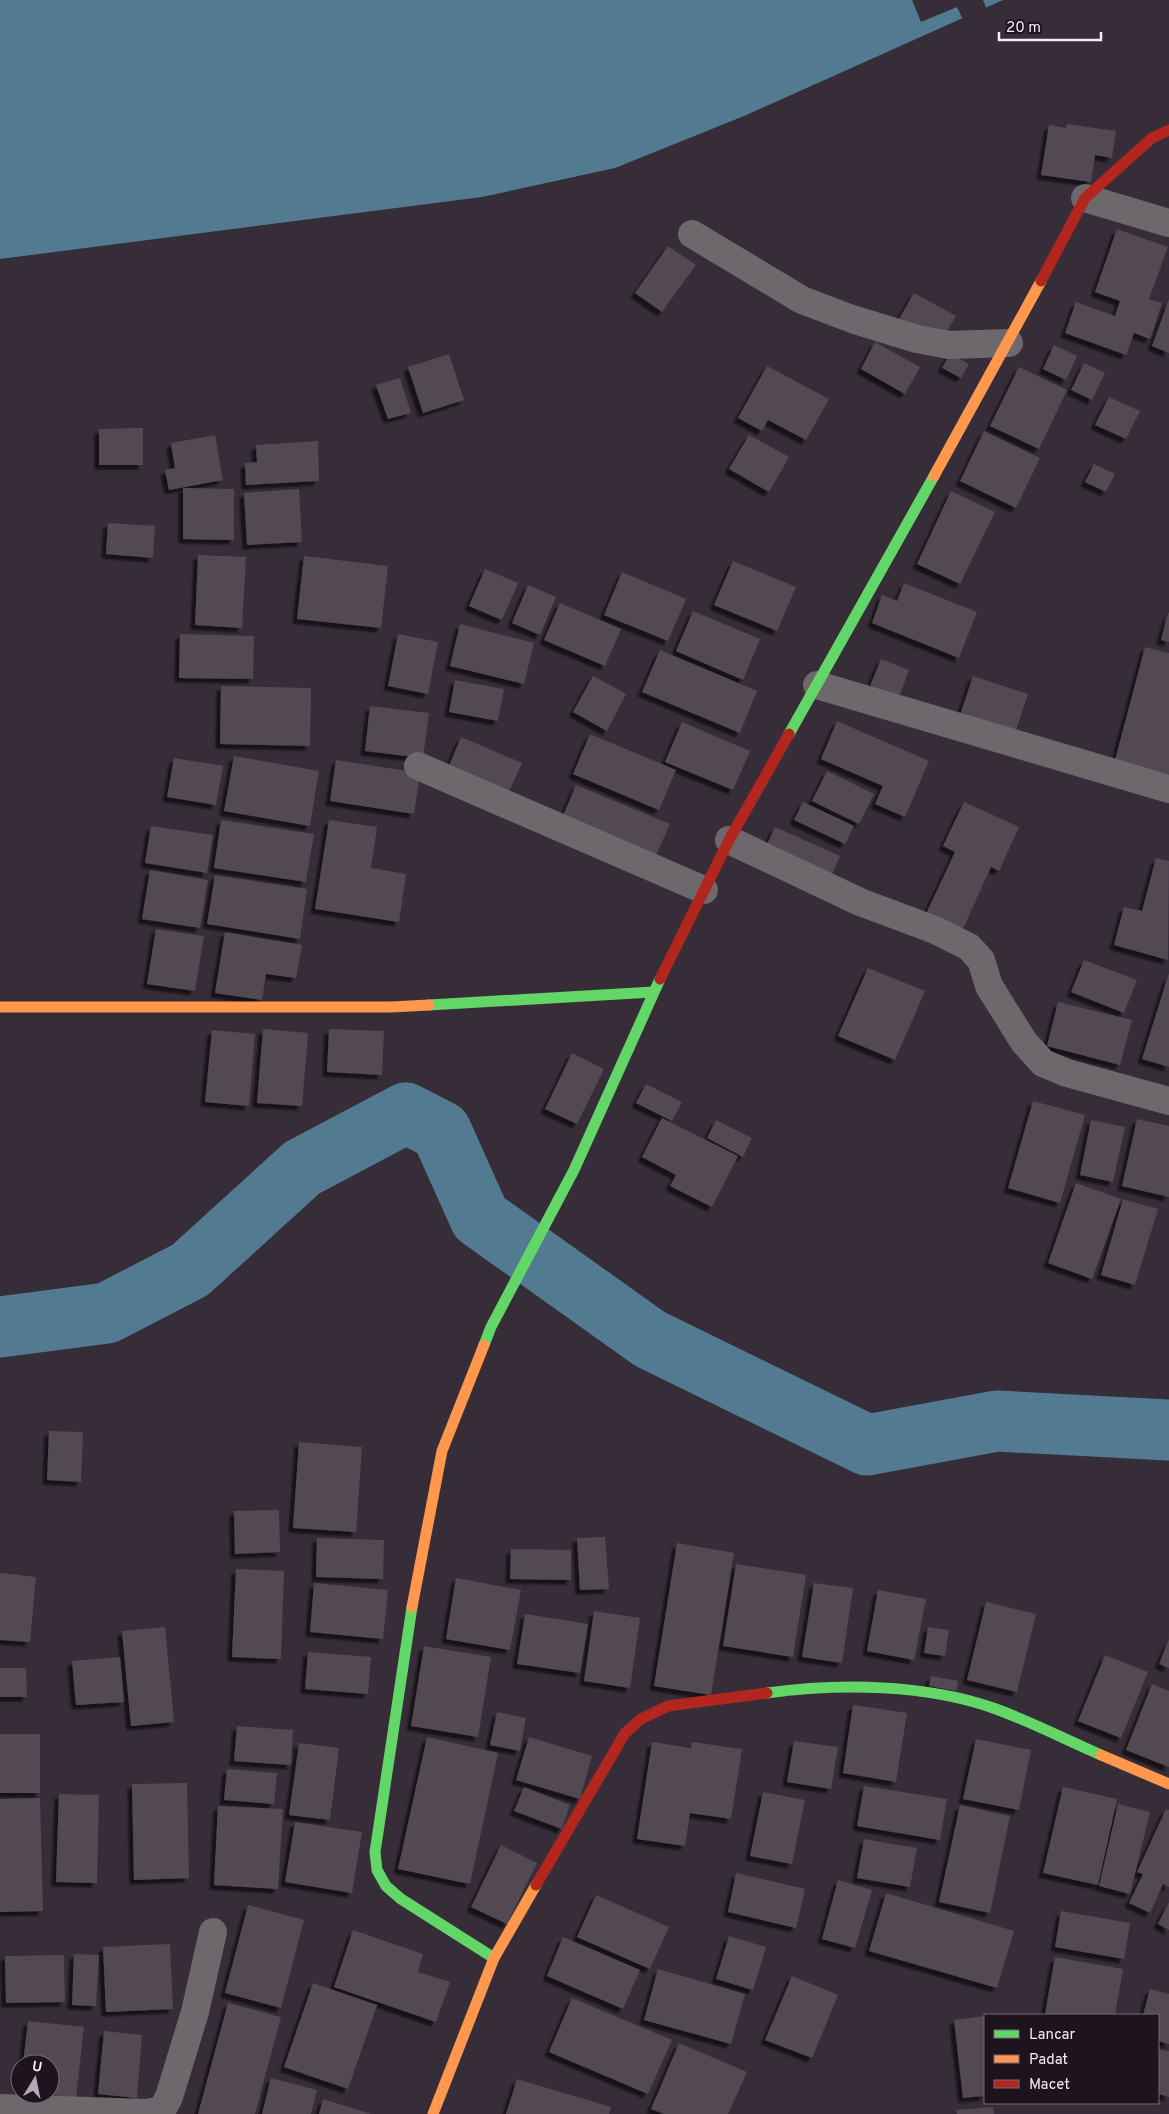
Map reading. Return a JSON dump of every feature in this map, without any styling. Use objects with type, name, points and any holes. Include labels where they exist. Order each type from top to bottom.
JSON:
[{"type":"street","points":[[494,1958],[400,1899],[386,1886],[377,1870],[375,1852],[418,1570],[442,1451],[491,1326],[574,1170],[653,992],[730,840],[1009,343],[1085,198],[1152,138],[1169,130]]},
{"type":"street","points":[[1085,198],[1169,224]]},
{"type":"street","points":[[692,234],[802,300],[852,320],[917,339],[949,345],[1009,343]]},
{"type":"street","points":[[817,685],[1169,789]]},
{"type":"street","points":[[418,766],[704,890]]},
{"type":"street","points":[[730,840],[860,902],[935,930],[969,947],[981,960],[989,986],[1024,1042],[1043,1063],[1067,1073],[1169,1101]]},
{"type":"street","points":[[0,1007],[391,1007],[653,992]]},
{"type":"street","points":[[433,2114],[494,1958],[625,1733],[641,1719],[668,1706],[789,1690],[890,1688],[939,1695],[995,1709],[1169,1784]]},
{"type":"street","points":[[0,2108],[147,2113],[162,2110],[169,2097],[195,2012],[213,1932]]},
{"type":"water","points":[[0,0],[1003,0],[744,116],[615,168],[482,197],[0,259]]},
{"type":"pier","points":[[912,0],[983,0],[987,10],[963,20],[957,7],[921,22]]},
{"type":"building","points":[[1067,124],[1116,131],[1112,158],[1095,155],[1091,182],[1041,175],[1049,125],[1066,128]]},
{"type":"building","points":[[1117,229],[1168,247],[1149,299],[1162,303],[1150,339],[1134,333],[1126,355],[1065,333],[1076,302],[1115,316],[1120,301],[1095,292]]},
{"type":"building","points":[[668,246],[696,265],[662,312],[635,293]]},
{"type":"building","points":[[914,293],[956,316],[941,342],[899,319]]},
{"type":"building","points":[[1169,299],[1169,353],[1152,346]]},
{"type":"building","points":[[875,342],[920,367],[905,394],[861,369]]},
{"type":"building","points":[[1054,345],[1077,356],[1066,380],[1043,369]]},
{"type":"building","points":[[449,354],[464,400],[423,413],[408,367]]},
{"type":"building","points":[[950,354],[969,364],[961,378],[942,368]]},
{"type":"building","points":[[1084,363],[1105,373],[1092,400],[1071,390]]},
{"type":"building","points":[[767,366],[829,399],[806,440],[768,420],[762,431],[738,418]]},
{"type":"building","points":[[1019,367],[1067,390],[1039,449],[990,426]]},
{"type":"building","points":[[400,378],[411,413],[388,419],[376,385]]},
{"type":"building","points":[[1109,397],[1140,411],[1126,439],[1095,425]]},
{"type":"building","points":[[143,428],[143,465],[99,465],[99,429]]},
{"type":"building","points":[[984,431],[1040,458],[1016,508],[960,481]]},
{"type":"building","points":[[215,435],[223,480],[169,490],[165,470],[175,468],[171,443]]},
{"type":"building","points":[[749,435],[789,457],[769,492],[729,469]]},
{"type":"building","points":[[318,441],[319,481],[246,485],[245,463],[257,462],[256,445]]},
{"type":"building","points":[[1094,464],[1115,474],[1106,492],[1085,482]]},
{"type":"building","points":[[183,488],[234,489],[234,540],[183,539]]},
{"type":"building","points":[[299,489],[302,542],[247,545],[244,493]]},
{"type":"building","points":[[951,491],[995,512],[960,584],[917,564]]},
{"type":"building","points":[[108,523],[155,526],[153,558],[106,554]]},
{"type":"building","points":[[198,555],[246,557],[242,628],[195,625]]},
{"type":"building","points":[[304,556],[388,566],[381,628],[297,619]]},
{"type":"building","points":[[733,561],[796,587],[777,631],[714,605]]},
{"type":"building","points":[[485,569],[518,583],[502,620],[469,606]]},
{"type":"building","points":[[622,572],[686,599],[668,641],[604,615]]},
{"type":"building","points":[[904,583],[977,612],[959,658],[872,623],[882,595],[897,601]]},
{"type":"building","points":[[528,585],[556,597],[540,635],[512,623]]},
{"type":"building","points":[[560,603],[621,629],[605,666],[544,640]]},
{"type":"building","points":[[693,611],[760,639],[743,680],[676,651]]},
{"type":"building","points":[[1169,613],[1169,642],[1161,640]]},
{"type":"building","points":[[460,624],[534,643],[524,684],[450,666]]},
{"type":"building","points":[[180,634],[254,636],[253,679],[179,678]]},
{"type":"building","points":[[398,634],[438,642],[428,694],[388,686]]},
{"type":"building","points":[[1145,647],[1169,653],[1169,774],[1115,760]]},
{"type":"building","points":[[660,650],[757,691],[740,733],[642,692]]},
{"type":"building","points":[[881,659],[909,670],[899,697],[870,686]]},
{"type":"building","points":[[593,676],[626,694],[607,731],[573,712]]},
{"type":"building","points":[[973,676],[1028,694],[1012,742],[957,724]]},
{"type":"building","points":[[455,680],[504,689],[498,721],[449,712]]},
{"type":"building","points":[[221,686],[311,688],[310,746],[220,744]]},
{"type":"building","points":[[370,706],[429,713],[423,758],[365,751]]},
{"type":"building","points":[[837,721],[929,761],[905,817],[875,804],[883,786],[821,759]]},
{"type":"building","points":[[682,722],[750,751],[733,790],[665,762]]},
{"type":"building","points":[[590,734],[676,770],[659,810],[573,774]]},
{"type":"building","points":[[461,737],[522,763],[506,798],[446,773]]},
{"type":"building","points":[[234,756],[319,771],[310,826],[224,811]]},
{"type":"building","points":[[174,758],[223,766],[216,805],[167,797]]},
{"type":"building","points":[[336,760],[420,773],[414,814],[330,801]]},
{"type":"building","points":[[827,771],[874,794],[859,824],[812,801]]},
{"type":"building","points":[[576,785],[670,824],[652,864],[559,825]]},
{"type":"building","points":[[803,802],[854,826],[845,844],[794,820]]},
{"type":"building","points":[[964,802],[1019,827],[999,871],[991,867],[961,933],[925,916],[955,852],[943,846]]},
{"type":"building","points":[[221,820],[314,834],[306,882],[214,868]]},
{"type":"building","points":[[329,820],[377,827],[371,868],[406,874],[399,922],[315,909]]},
{"type":"building","points":[[151,826],[213,835],[207,873],[145,863]]},
{"type":"building","points":[[775,827],[840,856],[827,885],[762,855]]},
{"type":"building","points":[[1156,858],[1169,861],[1168,960],[1114,945],[1124,907],[1142,911]]},
{"type":"building","points":[[150,870],[208,880],[200,928],[142,919]]},
{"type":"building","points":[[215,875],[307,889],[300,939],[207,924]]},
{"type":"building","points":[[156,929],[204,936],[195,991],[147,984]]},
{"type":"building","points":[[225,932],[302,945],[296,978],[266,974],[262,1000],[215,993]]},
{"type":"building","points":[[1084,960],[1137,980],[1124,1013],[1071,992]]},
{"type":"building","points":[[868,968],[925,991],[895,1060],[838,1036]]},
{"type":"building","points":[[1169,973],[1169,1067],[1142,1059]]},
{"type":"building","points":[[1058,1002],[1132,1020],[1120,1065],[1047,1046]]},
{"type":"building","points":[[263,1029],[308,1033],[302,1106],[257,1103]]},
{"type":"building","points":[[329,1029],[384,1031],[382,1075],[327,1072]]},
{"type":"building","points":[[212,1030],[255,1034],[249,1106],[205,1102]]},
{"type":"building","points":[[572,1053],[604,1069],[577,1124],[545,1109]]},
{"type":"building","points":[[646,1084],[682,1102],[672,1121],[636,1103]]},
{"type":"building","points":[[1033,1101],[1085,1115],[1060,1203],[1008,1188]]},
{"type":"building","points":[[662,1118],[738,1156],[712,1207],[670,1186],[676,1175],[642,1157]]},
{"type":"building","points":[[1137,1119],[1169,1126],[1169,1197],[1122,1186]]},
{"type":"building","points":[[716,1120],[752,1138],[743,1157],[707,1138]]},
{"type":"building","points":[[1091,1120],[1125,1127],[1113,1182],[1080,1175]]},
{"type":"building","points":[[1076,1183],[1121,1199],[1092,1279],[1048,1263]]},
{"type":"building","points":[[1123,1199],[1158,1209],[1135,1285],[1101,1275]]},
{"type":"building","points":[[49,1431],[83,1432],[81,1482],[47,1480]]},
{"type":"building","points":[[299,1442],[362,1447],[356,1532],[293,1528]]},
{"type":"building","points":[[279,1510],[280,1552],[235,1554],[234,1511]]},
{"type":"building","points":[[605,1537],[609,1589],[580,1590],[577,1538]]},
{"type":"building","points":[[317,1538],[384,1540],[383,1579],[316,1577]]},
{"type":"building","points":[[677,1543],[734,1553],[711,1695],[654,1686]]},
{"type":"building","points":[[511,1549],[571,1550],[571,1580],[510,1579]]},
{"type":"building","points":[[736,1564],[806,1575],[793,1657],[723,1646]]},
{"type":"building","points":[[236,1569],[284,1571],[281,1659],[232,1657]]},
{"type":"building","points":[[0,1573],[36,1577],[30,1642],[0,1640]]},
{"type":"building","points":[[456,1578],[521,1590],[510,1650],[446,1639]]},
{"type":"building","points":[[314,1583],[388,1590],[383,1639],[310,1632]]},
{"type":"building","points":[[814,1583],[853,1588],[842,1663],[802,1657]]},
{"type":"building","points":[[878,1590],[926,1599],[914,1660],[867,1651]]},
{"type":"building","points":[[986,1602],[1036,1614],[1017,1692],[967,1680]]},
{"type":"building","points":[[594,1611],[640,1618],[630,1688],[584,1681]]},
{"type":"building","points":[[525,1614],[588,1624],[580,1673],[517,1664]]},
{"type":"building","points":[[165,1627],[174,1722],[131,1726],[122,1631]]},
{"type":"building","points":[[928,1627],[949,1630],[945,1656],[924,1653]]},
{"type":"building","points":[[1169,1639],[1169,1668],[1159,1664]]},
{"type":"building","points":[[424,1646],[491,1657],[478,1737],[411,1726]]},
{"type":"building","points":[[308,1652],[371,1657],[368,1694],[305,1689]]},
{"type":"building","points":[[1105,1655],[1148,1672],[1121,1738],[1078,1721]]},
{"type":"building","points":[[120,1657],[124,1702],[76,1705],[72,1661]]},
{"type":"building","points":[[0,1668],[26,1668],[27,1697],[0,1697]]},
{"type":"building","points":[[931,1676],[958,1681],[956,1691],[929,1686]]},
{"type":"building","points":[[1152,1684],[1169,1691],[1169,1767],[1126,1750]]},
{"type":"building","points":[[853,1705],[907,1713],[896,1782],[843,1773]]},
{"type":"building","points":[[497,1712],[526,1718],[520,1751],[490,1745]]},
{"type":"building","points":[[237,1726],[293,1730],[291,1765],[234,1761]]},
{"type":"building","points":[[0,1734],[40,1734],[40,1793],[0,1793]]},
{"type":"building","points":[[427,1737],[498,1753],[470,1884],[398,1869]]},
{"type":"building","points":[[529,1737],[592,1756],[580,1799],[516,1780]]},
{"type":"building","points":[[976,1739],[1031,1750],[1019,1810],[963,1799]]},
{"type":"building","points":[[794,1741],[838,1747],[831,1789],[787,1782]]},
{"type":"building","points":[[652,1742],[691,1748],[692,1742],[742,1749],[731,1819],[690,1813],[685,1846],[637,1839]]},
{"type":"building","points":[[299,1743],[339,1748],[330,1820],[289,1815]]},
{"type":"building","points":[[227,1769],[277,1773],[274,1804],[224,1800]]},
{"type":"building","points":[[187,1783],[189,1878],[134,1880],[132,1784]]},
{"type":"building","points":[[864,1786],[947,1799],[940,1840],[857,1826]]},
{"type":"building","points":[[524,1787],[570,1805],[562,1829],[514,1811]]},
{"type":"building","points":[[1063,1787],[1117,1799],[1098,1885],[1043,1873]]},
{"type":"building","points":[[763,1792],[805,1800],[792,1864],[750,1856]]},
{"type":"building","points":[[59,1794],[99,1795],[97,1883],[56,1882]]},
{"type":"building","points":[[40,1798],[43,1911],[0,1912],[0,1799]]},
{"type":"building","points":[[1118,1804],[1150,1812],[1130,1894],[1099,1886]]},
{"type":"building","points":[[960,1805],[1010,1816],[990,1913],[939,1902]]},
{"type":"building","points":[[218,1806],[283,1809],[278,1889],[214,1885]]},
{"type":"building","points":[[1166,1809],[1169,1810],[1169,1887],[1163,1884],[1150,1913],[1129,1903],[1143,1874],[1137,1872]]},
{"type":"building","points":[[295,1822],[362,1832],[352,1893],[285,1882]]},
{"type":"building","points":[[864,1839],[917,1848],[910,1887],[857,1878]]},
{"type":"building","points":[[501,1845],[537,1863],[507,1924],[471,1907]]},
{"type":"building","points":[[736,1873],[805,1889],[796,1928],[728,1912]]},
{"type":"building","points":[[838,1880],[872,1890],[855,1948],[822,1939]]},
{"type":"building","points":[[886,1893],[1014,1931],[997,1988],[869,1951]]},
{"type":"building","points":[[596,1895],[669,1927],[650,1969],[577,1937]]},
{"type":"building","points":[[1169,1902],[1169,1930],[1158,1924]]},
{"type":"building","points":[[248,1905],[304,1920],[281,2008],[225,1993]]},
{"type":"building","points":[[1061,1911],[1130,1923],[1124,1959],[1055,1947]]},
{"type":"building","points":[[353,1930],[423,1954],[418,1972],[450,1982],[436,2022],[334,1987]]},
{"type":"building","points":[[729,1936],[766,1947],[753,1990],[716,1979]]},
{"type":"building","points":[[563,1937],[640,1970],[623,2009],[547,1976]]},
{"type":"building","points":[[170,1944],[173,2009],[106,2012],[103,1947]]},
{"type":"building","points":[[74,1954],[99,1955],[96,2006],[72,2005]]},
{"type":"building","points":[[64,1955],[65,2002],[6,2003],[5,1956]]},
{"type":"building","points":[[1055,1957],[1123,1969],[1115,2014],[1045,2014]]},
{"type":"building","points":[[658,1969],[745,1994],[731,2044],[644,2020]]},
{"type":"building","points":[[792,1976],[838,1995],[812,2058],[765,2040]]},
{"type":"building","points":[[313,1983],[377,2005],[348,2089],[284,2067]]},
{"type":"building","points":[[1150,1989],[1169,1994],[1169,2044],[1159,2041],[1159,2014],[1143,2014]]},
{"type":"building","points":[[572,1998],[672,2040],[648,2094],[549,2052]]},
{"type":"building","points":[[228,2003],[281,2017],[255,2114],[198,2114]]},
{"type":"building","points":[[984,2016],[984,2096],[963,2098],[954,2020]]},
{"type":"building","points":[[28,2021],[84,2027],[76,2098],[60,2096],[60,2054],[24,2054]]},
{"type":"building","points":[[104,2031],[142,2035],[137,2098],[98,2094]]},
{"type":"building","points":[[679,2043],[747,2072],[728,2114],[664,2114],[651,2109]]},
{"type":"building","points":[[1159,2049],[1169,2051],[1169,2097],[1159,2094]]},
{"type":"building","points":[[271,2078],[317,2090],[311,2114],[262,2114]]},
{"type":"building","points":[[517,2079],[611,2107],[609,2114],[506,2114]]},
{"type":"building","points":[[323,2099],[371,2114],[319,2114]]},
{"type":"building","points":[[993,2107],[994,2114],[957,2114],[956,2110]]},
{"type":"waterway","points":[[0,1327],[107,1313],[190,1270],[302,1168],[406,1113],[441,1131],[480,1218],[650,1339],[867,1445],[997,1421],[1169,1430]]},
{"type":"traffic: fast","points":[[789,734],[934,476]]},
{"type":"traffic: fast","points":[[484,1345],[491,1327],[574,1170],[660,979]]},
{"type":"traffic: fast","points":[[429,1005],[653,992]]},
{"type":"traffic: fast","points":[[412,1607],[375,1852],[377,1870],[386,1886],[401,1899],[494,1958]]},
{"type":"traffic: fast","points":[[767,1693],[853,1687],[912,1690],[941,1695],[996,1709],[1101,1755]]},
{"type":"traffic: slow","points":[[934,476],[1041,281]]},
{"type":"traffic: slow","points":[[0,1007],[391,1007],[429,1005]]},
{"type":"traffic: slow","points":[[412,1607],[442,1451],[484,1345]]},
{"type":"traffic: slow","points":[[1101,1755],[1169,1784]]},
{"type":"traffic: slow","points":[[433,2114],[494,1958],[536,1885]]},
{"type":"traffic: jam","points":[[1041,281],[1085,198],[1152,138],[1169,130]]},
{"type":"traffic: jam","points":[[660,979],[729,840],[789,734]]},
{"type":"traffic: jam","points":[[536,1885],[625,1733],[641,1719],[668,1706],[767,1693]]}]
